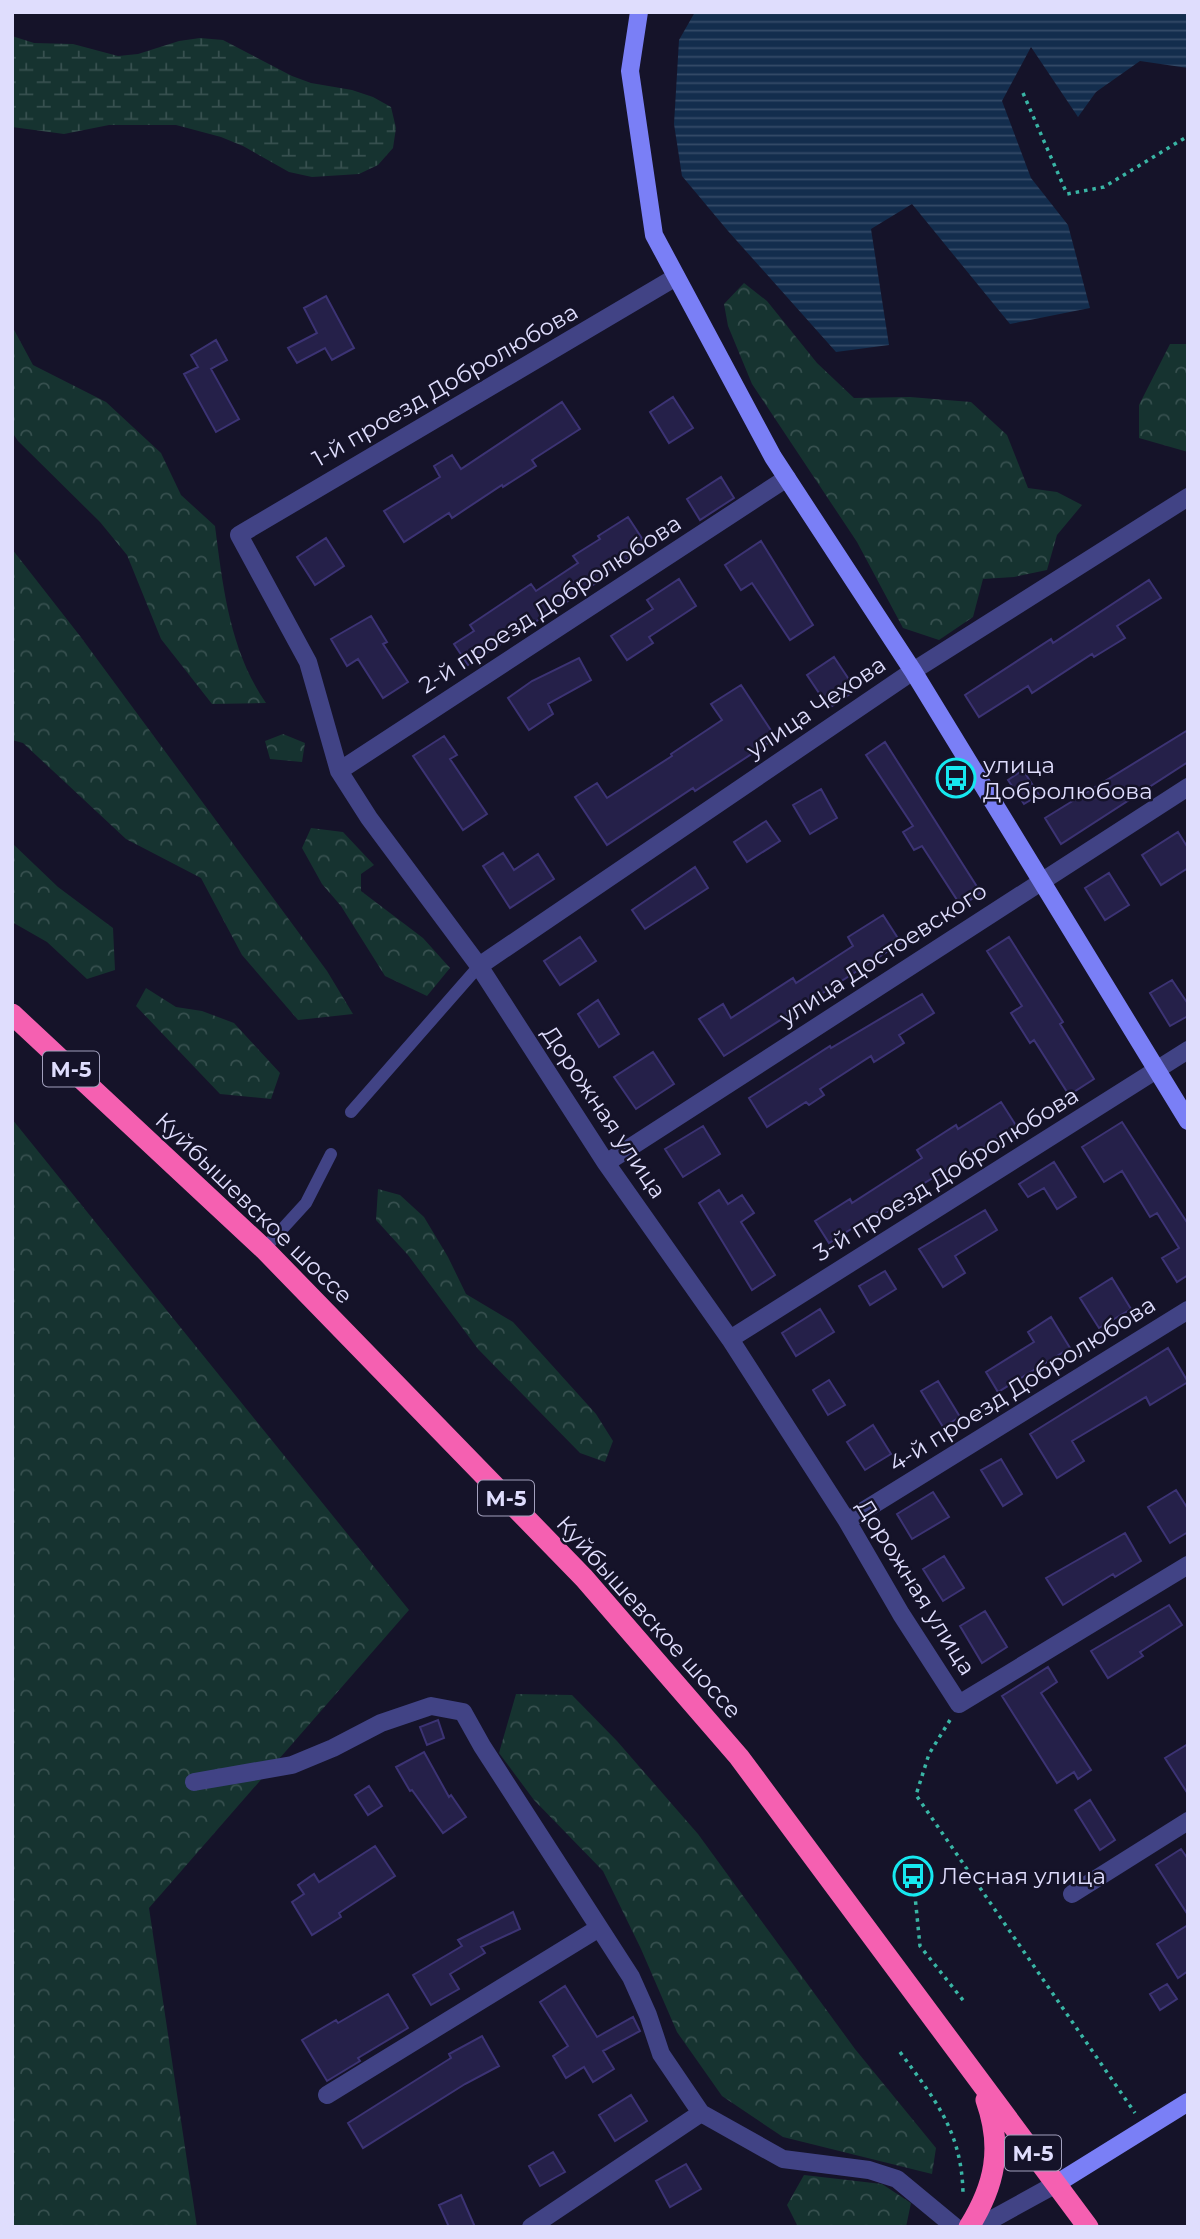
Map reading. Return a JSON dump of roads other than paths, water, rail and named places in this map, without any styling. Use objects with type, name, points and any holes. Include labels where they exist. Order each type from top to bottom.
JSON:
[{"type":"highway","name":"Куйбышевское шоссе","points":[[12,1014],[264,1249],[584,1578],[730,1746],[1088,2227]]},
{"type":"highway","points":[[969,2227],[984,2202],[996,2164],[994,2123],[978,2079]]},
{"type":"street","points":[[639,12],[630,71],[654,235],[773,457],[913,671],[1188,1121]]},
{"type":"street","name":"1-й проезд Добролюбова","points":[[239,535],[676,277]]},
{"type":"street","name":"2-й проезд Добролюбова","points":[[339,771],[787,478]]},
{"type":"street","name":"улица Чехова","points":[[479,966],[913,671],[1188,497]]},
{"type":"street","name":"Дорожная улица","points":[[239,535],[307,662],[339,771],[369,818],[479,966],[606,1163],[730,1339],[959,1704],[1188,1565]]},
{"type":"street","name":"улица Достоевского","points":[[606,1163],[1188,787]]},
{"type":"street","name":"3-й проезд Добролюбова","points":[[730,1339],[1188,1050]]},
{"type":"street","name":"4-й проезд Добролюбова","points":[[846,1521],[1188,1310]]},
{"type":"street","points":[[194,1782],[292,1765],[333,1748],[381,1723],[430,1706],[463,1712],[482,1746],[631,1977],[661,2054],[701,2113],[783,2159],[869,2170],[897,2179],[955,2227]]},
{"type":"street","points":[[1072,1894],[1188,1821]]},
{"type":"street","points":[[327,2095],[599,1928]]},
{"type":"street","points":[[978,2227],[1056,2184],[1188,2102]]},
{"type":"street","points":[[531,2227],[701,2113]]},
{"type":"lane","points":[[351,1112],[479,966]]},
{"type":"lane","points":[[264,1249],[306,1203],[331,1154]]},
{"type":"water","points":[[695,12],[1188,12],[1188,68],[1140,61],[1096,92],[1078,117],[1031,47],[1002,101],[1031,178],[1068,225],[1090,308],[1010,324],[912,204],[871,229],[889,345],[836,352],[682,176],[674,124],[679,40]]},
{"type":"place","name":"улица Добролюбова","points":[[956,778]]},
{"type":"place","name":"Лесная улица","points":[[913,1876]]}]
